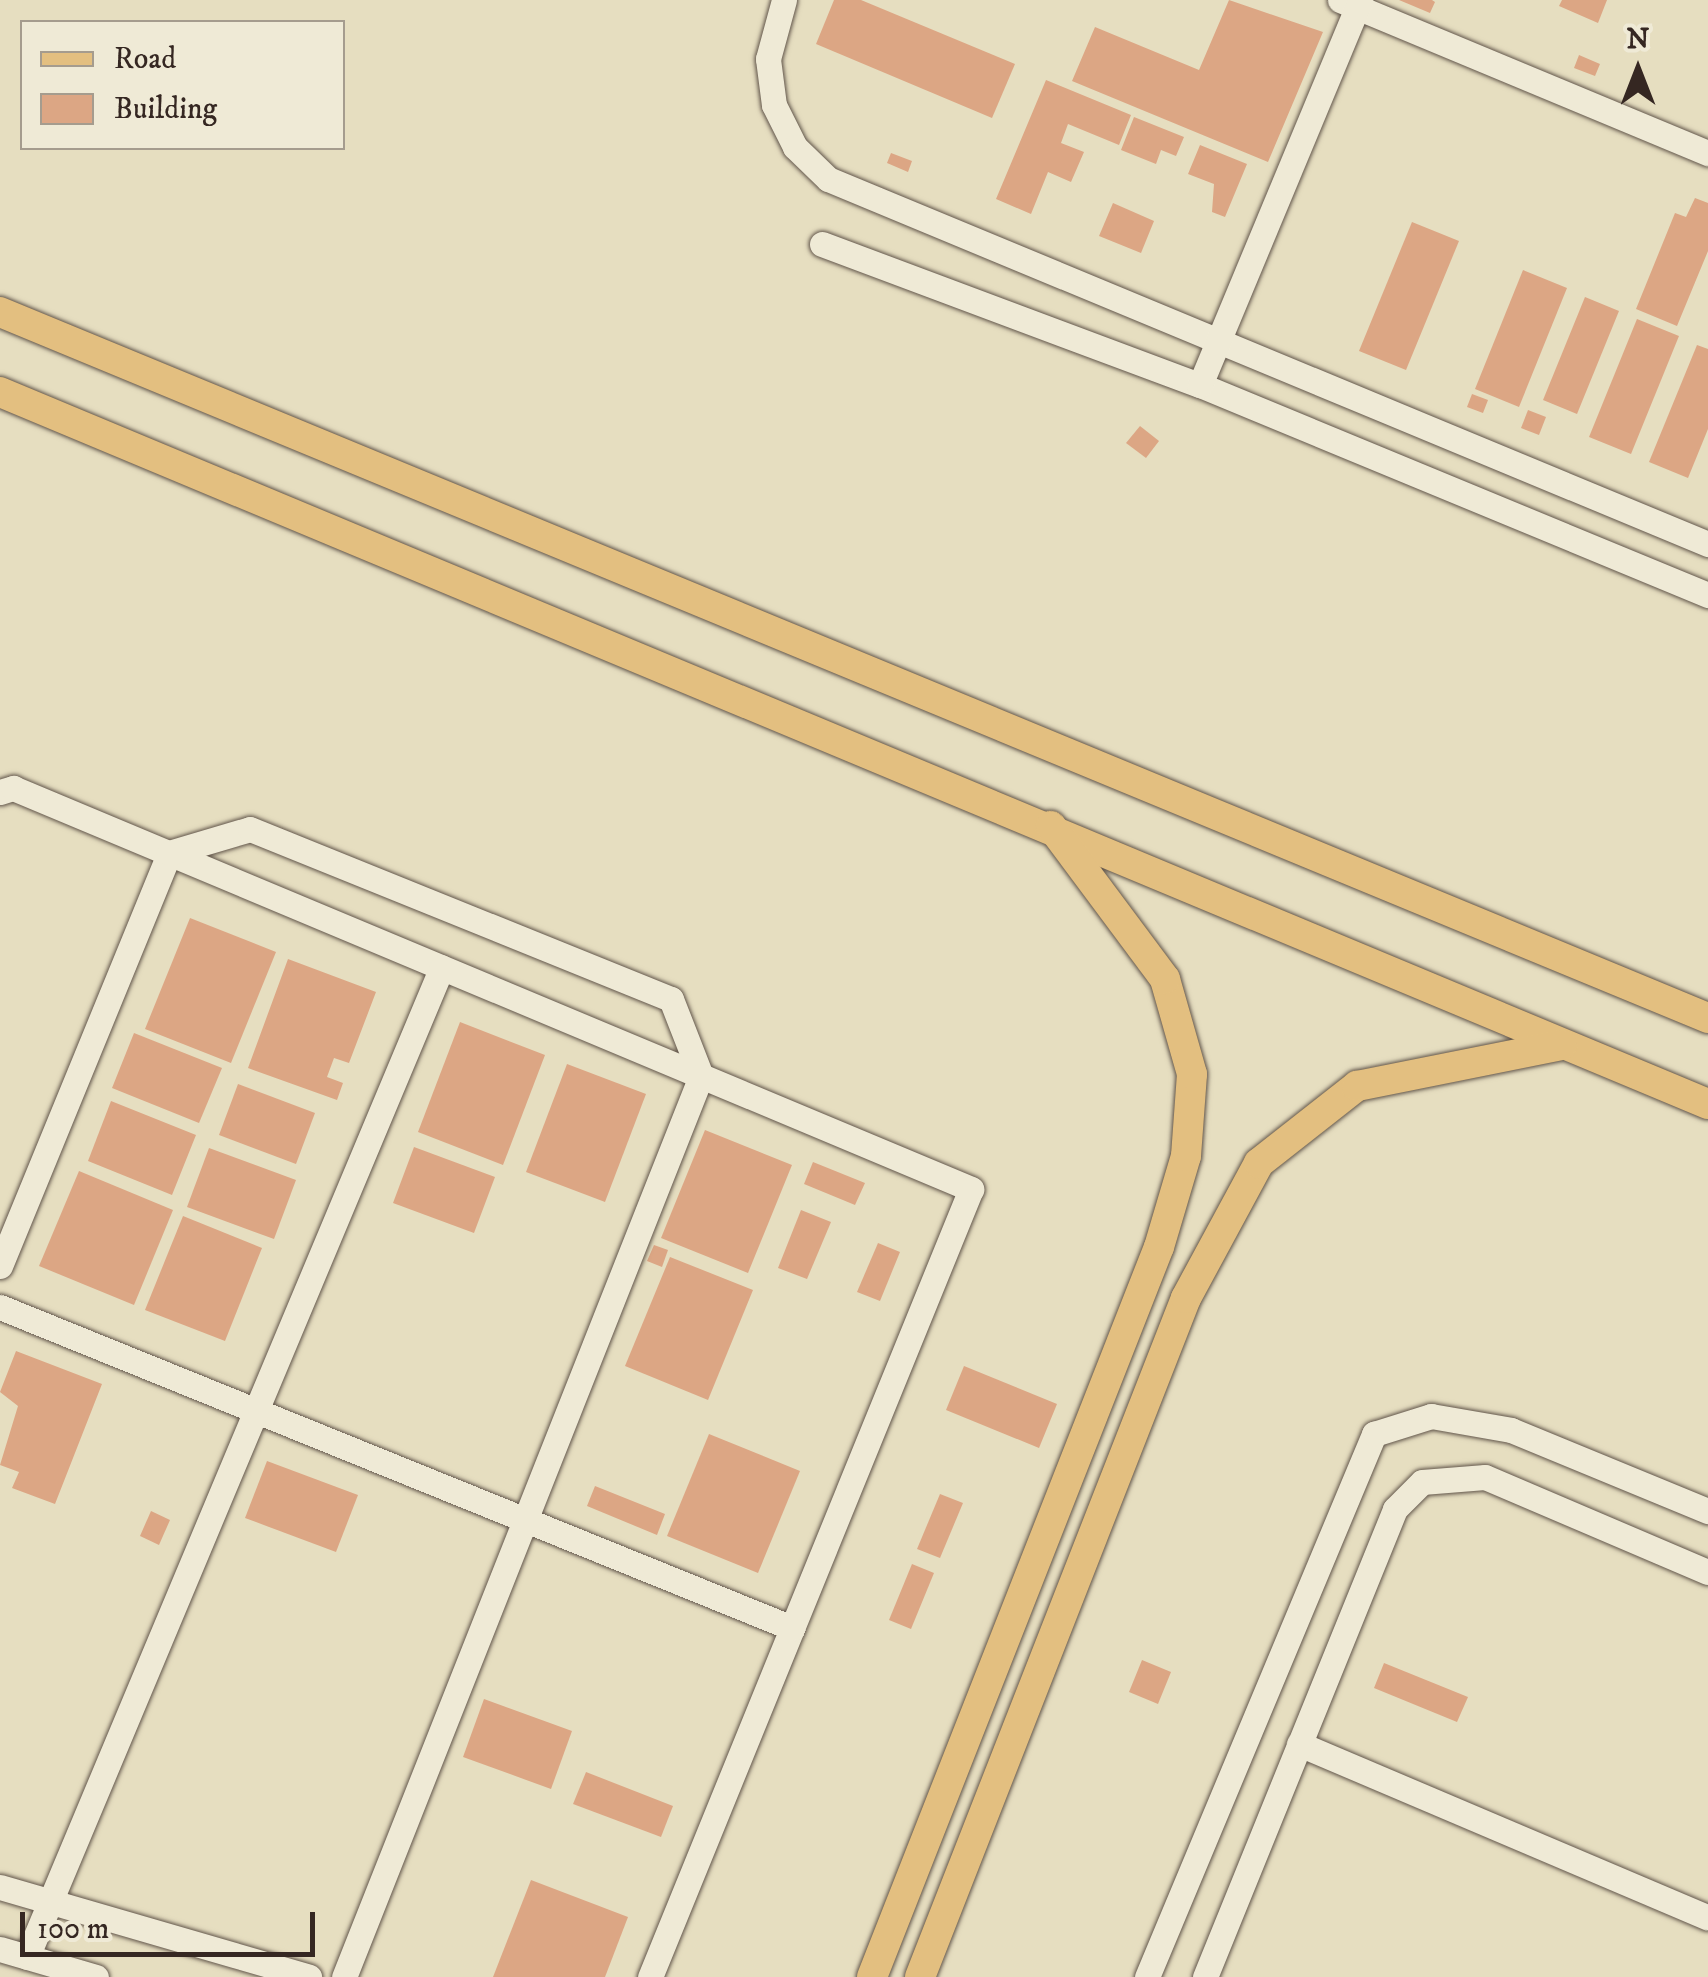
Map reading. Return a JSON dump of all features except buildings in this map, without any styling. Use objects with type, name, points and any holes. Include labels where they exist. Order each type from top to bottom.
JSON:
[{"type":"main road","points":[[0,312],[1708,1018]]},
{"type":"main road","points":[[0,392],[1049,824],[1708,1104]]},
{"type":"main road","points":[[872,1977],[1159,1247],[1186,1156],[1192,1074],[1165,979],[1049,824]]},
{"type":"main road","points":[[920,1977],[1186,1298],[1259,1163],[1357,1086],[1564,1045]]},
{"type":"main road","points":[[961,1751],[1002,1767]]},
{"type":"street","points":[[784,0],[768,59],[774,105],[795,147],[828,180],[1706,539]]},
{"type":"street","points":[[1200,385],[1352,2],[1708,153]]},
{"type":"street","points":[[822,244],[1200,385],[1708,595]]},
{"type":"street","points":[[0,792],[14,788],[971,1189],[650,1977]]},
{"type":"street","points":[[168,853],[250,829],[671,999],[701,1076],[344,1977]]},
{"type":"street","points":[[0,1266],[168,853]]},
{"type":"street","points":[[28,1957],[442,967]]},
{"type":"street","points":[[0,1307],[792,1628]]},
{"type":"street","points":[[1147,1977],[1374,1434],[1431,1416],[1511,1430],[1708,1511]]},
{"type":"street","points":[[1204,1977],[1395,1510],[1422,1482],[1485,1477],[1708,1572]]},
{"type":"street","points":[[1300,1744],[1708,1918]]},
{"type":"street","points":[[0,1887],[309,1977]]},
{"type":"street","points":[[0,1949],[96,1977]]}]
